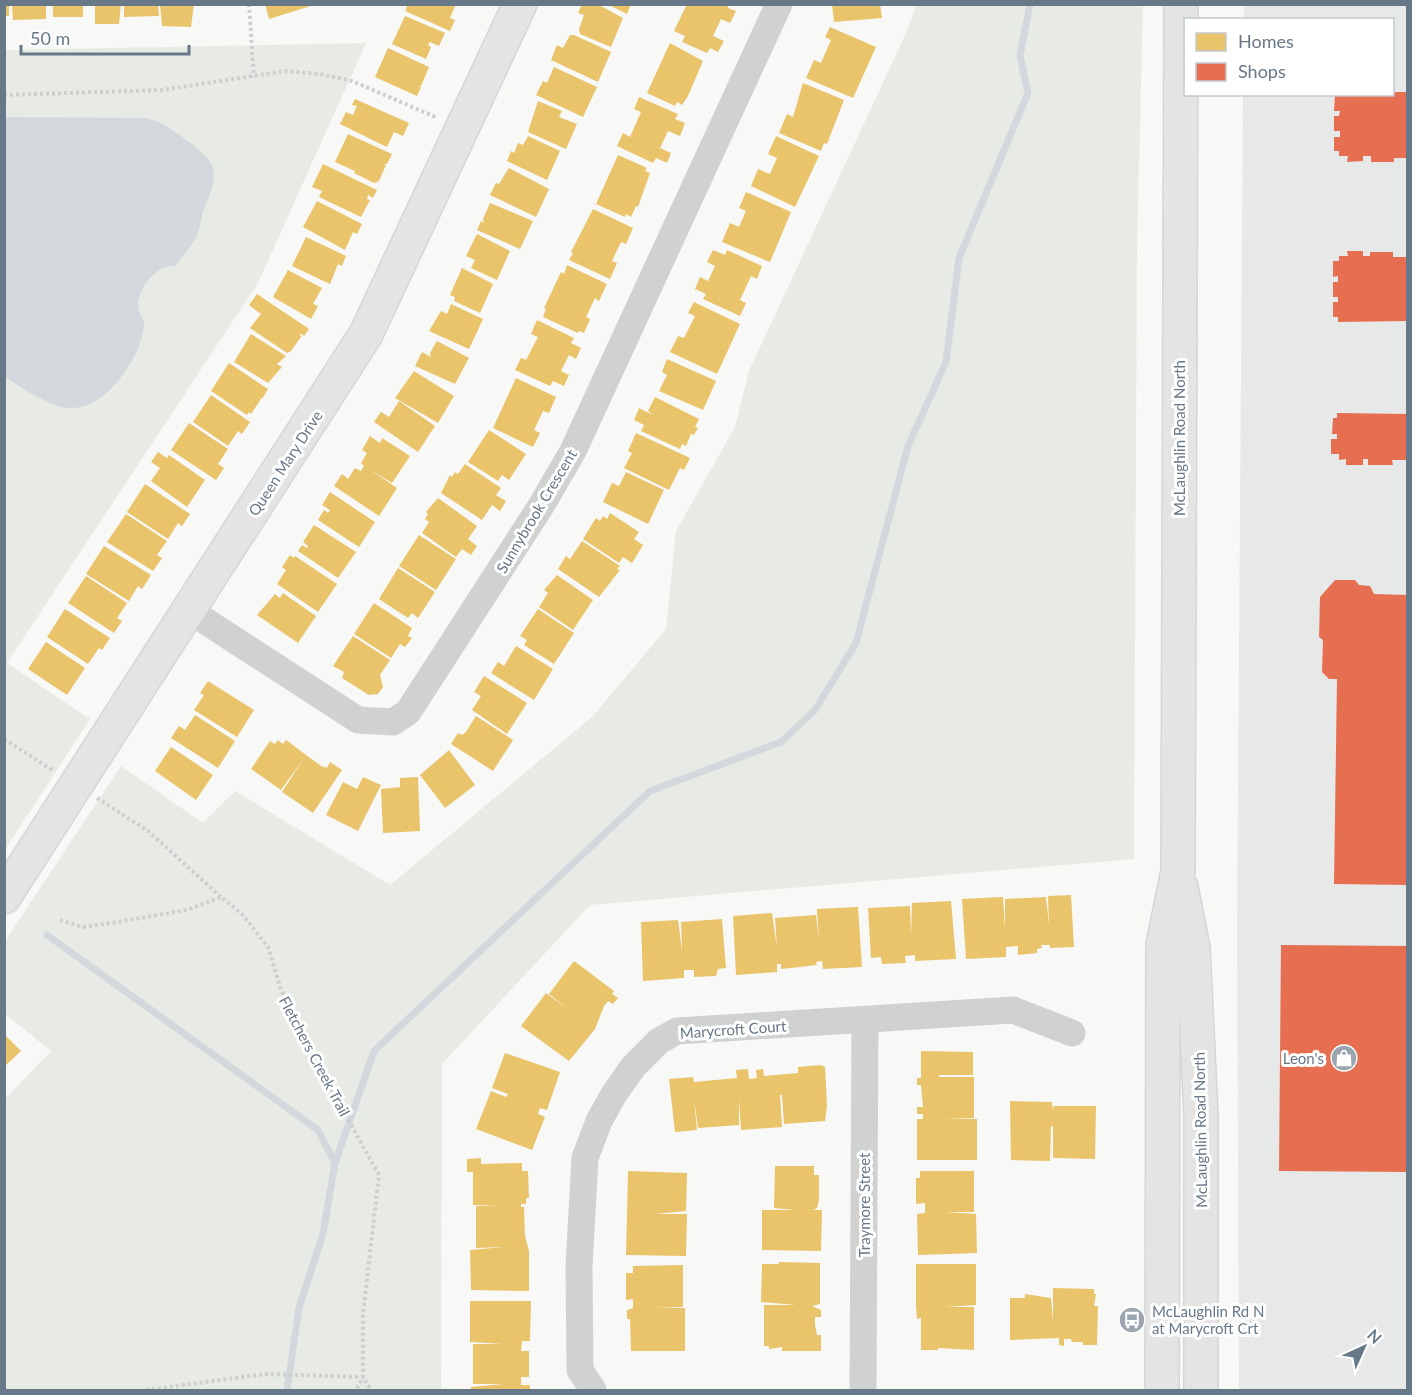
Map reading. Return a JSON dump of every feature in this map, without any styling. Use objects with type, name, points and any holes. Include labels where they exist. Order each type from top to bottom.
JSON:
[{"type":"main road","name":"Queen Mary Drive","points":[[4,897],[366,334],[520,4]]},
{"type":"main road","name":"McLaughlin Road North","points":[[1181,4],[1178,871],[1193,948],[1202,1115],[1201,1390]]},
{"type":"main road","name":"McLaughlin Road North","points":[[1162,1390],[1163,945],[1178,871]]},
{"type":"street","name":"Sunnybrook Crescent","points":[[190,611],[358,720],[393,722],[408,712],[568,460],[779,4]]},
{"type":"street","name":"Marycroft Court","points":[[593,1390],[580,1370],[579,1267],[585,1158],[599,1120],[633,1067],[659,1041],[677,1031],[1013,1010],[1072,1033]]},
{"type":"street","name":"Traymore Street","points":[[864,1390],[866,1020]]},
{"type":"path","points":[[249,4],[254,77]]},
{"type":"path","points":[[4,95],[162,90],[285,71],[320,74],[352,81],[439,118]]},
{"type":"path","points":[[4,739],[60,775]]},
{"type":"path","name":"Fletchers Creek Trail","points":[[94,796],[148,831],[220,897],[242,914],[268,947],[281,990],[335,1096],[379,1175],[363,1314],[363,1377]]},
{"type":"path","points":[[60,920],[83,927],[102,925],[187,910],[220,897]]},
{"type":"path","points":[[146,1390],[265,1374],[363,1377]]},
{"type":"path","points":[[356,1390],[363,1377]]},
{"type":"path","points":[[363,1377],[371,1390]]},
{"type":"shaded area","points":[[916,5],[1143,5],[1137,248],[1134,859],[590,905],[442,1064],[441,1390],[5,1390],[5,1099],[51,1051],[5,1014],[5,941],[121,766],[203,823],[235,791],[390,885],[592,717],[666,629],[676,531],[735,427],[749,371],[907,31]]},
{"type":"shaded area","points":[[1244,5],[1407,5],[1407,1390],[1239,1390],[1237,930],[1243,96],[1394,96],[1394,18],[1244,18]]},
{"type":"shaded area","points":[[366,43],[258,283],[7,663],[90,719],[5,850],[5,50]]},
{"type":"shaded area","points":[[5,117],[146,118],[167,127],[197,148],[211,163],[213,170],[212,186],[194,241],[175,266],[168,266],[155,273],[149,278],[141,292],[138,306],[144,326],[140,344],[133,358],[108,392],[85,406],[72,408],[58,406],[30,393],[5,377]]},
{"type":"building: Homes","points":[[4,4],[9,4],[9,16],[4,16]]},
{"type":"building: Homes","points":[[12,4],[46,4],[46,19],[13,20]]},
{"type":"building: Homes","points":[[53,4],[83,4],[83,17],[53,17]]},
{"type":"building: Homes","points":[[95,4],[121,4],[119,24],[95,24]]},
{"type":"building: Homes","points":[[124,4],[158,4],[159,16],[124,17]]},
{"type":"building: Homes","points":[[160,4],[194,4],[191,27],[162,26]]},
{"type":"building: Homes","points":[[265,4],[314,4],[314,5],[269,19]]},
{"type":"building: Homes","points":[[408,4],[456,4],[450,18],[455,20],[450,31],[405,11]]},
{"type":"building: Homes","points":[[582,4],[597,4],[623,18],[611,47],[580,34],[579,29],[584,15],[578,13]]},
{"type":"building: Homes","points":[[607,4],[631,4],[627,14]]},
{"type":"building: Homes","points":[[687,4],[729,4],[728,8],[736,11],[730,23],[721,19],[713,36],[724,41],[718,52],[710,48],[707,53],[682,42],[685,36],[674,31]]},
{"type":"building: Homes","points":[[832,4],[880,4],[882,18],[834,22]]},
{"type":"building: Homes","points":[[405,16],[445,33],[439,46],[430,42],[428,45],[431,47],[426,59],[392,44]]},
{"type":"building: Homes","points":[[830,27],[876,47],[853,98],[806,78],[814,60],[821,63],[831,40],[825,37]]},
{"type":"building: Homes","points":[[570,35],[611,52],[598,82],[551,60],[557,45],[563,48]]},
{"type":"building: Homes","points":[[670,43],[703,61],[688,96],[682,105],[677,102],[675,106],[647,93]]},
{"type":"building: Homes","points":[[388,48],[429,67],[421,86],[418,86],[421,87],[417,96],[375,77]]},
{"type":"building: Homes","points":[[554,67],[597,87],[583,117],[536,95],[543,81],[547,83]]},
{"type":"building: Homes","points":[[803,83],[844,100],[827,144],[824,143],[821,151],[779,133],[787,114],[793,117]]},
{"type":"building: Homes","points":[[639,97],[678,114],[675,119],[685,123],[680,136],[668,131],[660,148],[671,153],[667,163],[656,158],[653,163],[617,146],[623,133],[630,137],[641,112],[634,109]]},
{"type":"building: Homes","points":[[355,99],[409,123],[403,136],[394,132],[387,147],[340,124],[346,112],[353,115],[357,106],[352,105]]},
{"type":"building: Homes","points":[[538,101],[562,111],[559,117],[577,124],[566,149],[528,132]]},
{"type":"building: Homes","points":[[348,134],[392,154],[387,164],[383,164],[386,165],[379,181],[374,183],[335,162]]},
{"type":"building: Homes","points":[[528,136],[560,151],[547,180],[507,161],[511,151],[514,153],[518,143],[523,145]]},
{"type":"building: Homes","points":[[776,136],[819,156],[795,207],[751,186],[758,169],[770,174],[777,158],[768,154]]},
{"type":"building: Homes","points":[[618,155],[647,168],[645,171],[650,173],[638,207],[636,206],[631,217],[626,214],[625,217],[596,204]]},
{"type":"building: Homes","points":[[323,164],[377,190],[373,198],[368,195],[367,199],[370,200],[361,217],[319,197],[322,191],[312,187]]},
{"type":"building: Homes","points":[[509,168],[549,189],[536,217],[490,195],[496,183],[499,184]]},
{"type":"building: Homes","points":[[746,192],[791,212],[770,262],[722,242],[730,223],[739,227],[746,211],[739,208]]},
{"type":"building: Homes","points":[[317,201],[362,224],[357,234],[353,232],[345,250],[303,227]]},
{"type":"building: Homes","points":[[490,203],[533,221],[520,249],[477,230],[481,221],[484,223],[483,219]]},
{"type":"building: Homes","points":[[593,209],[633,228],[626,244],[621,242],[612,261],[617,263],[610,279],[569,260]]},
{"type":"building: Homes","points":[[477,234],[510,251],[497,280],[471,268],[475,260],[466,256]]},
{"type":"building: Homes","points":[[306,237],[346,256],[342,266],[338,264],[330,284],[292,266]]},
{"type":"building: Homes","points":[[713,250],[725,255],[727,250],[762,266],[757,279],[751,276],[740,300],[746,303],[740,316],[703,299],[706,294],[695,289],[700,277],[708,281],[715,266],[707,262]]},
{"type":"building: Homes","points":[[567,265],[607,284],[599,301],[595,298],[586,317],[590,319],[584,333],[579,331],[578,333],[543,317],[546,309],[544,308],[561,272],[564,274]]},
{"type":"building: Homes","points":[[462,268],[493,284],[480,313],[454,301],[455,297],[450,295]]},
{"type":"building: Homes","points":[[288,270],[322,288],[313,304],[318,306],[311,319],[273,297]]},
{"type":"building: Homes","points":[[257,294],[309,329],[304,336],[300,333],[301,337],[291,351],[287,353],[250,328],[261,314],[249,305]]},
{"type":"building: Homes","points":[[694,302],[740,324],[717,374],[670,352],[678,336],[684,338],[695,316],[688,313]]},
{"type":"building: Homes","points":[[451,304],[483,319],[469,349],[429,331],[441,311],[447,314]]},
{"type":"building: Homes","points":[[537,320],[574,338],[571,343],[581,348],[576,359],[569,355],[561,371],[569,375],[564,386],[553,381],[550,386],[515,370],[521,358],[526,360],[538,337],[531,334]]},
{"type":"building: Homes","points":[[251,334],[286,356],[277,364],[282,367],[268,383],[234,362]]},
{"type":"building: Homes","points":[[437,341],[469,358],[455,384],[415,366],[422,352],[431,357],[430,353]]},
{"type":"building: Homes","points":[[667,359],[716,381],[703,410],[659,391],[667,375],[662,372]]},
{"type":"building: Homes","points":[[229,363],[268,389],[262,399],[259,397],[261,399],[251,414],[249,412],[247,415],[211,391]]},
{"type":"building: Homes","points":[[414,371],[454,396],[438,423],[395,398]]},
{"type":"building: Homes","points":[[516,378],[556,397],[549,413],[543,411],[534,430],[540,433],[533,447],[493,428]]},
{"type":"building: Homes","points":[[211,395],[250,422],[242,434],[238,431],[228,446],[193,422]]},
{"type":"building: Homes","points":[[655,397],[699,419],[695,427],[698,428],[694,435],[691,434],[686,446],[682,444],[680,449],[641,431],[644,425],[634,420],[639,408],[653,415],[648,411]]},
{"type":"building: Homes","points":[[399,401],[435,426],[418,452],[374,422],[381,412],[389,417]]},
{"type":"building: Homes","points":[[189,423],[228,449],[218,464],[224,468],[216,480],[171,450]]},
{"type":"building: Homes","points":[[489,430],[526,454],[509,480],[502,475],[498,481],[468,462]]},
{"type":"building: Homes","points":[[636,433],[690,458],[684,470],[680,468],[669,490],[624,468],[632,453],[628,451]]},
{"type":"building: Homes","points":[[370,436],[380,443],[382,438],[410,456],[392,483],[369,469],[397,488],[379,516],[334,486],[342,474],[348,479],[355,468],[361,471],[364,466],[361,463],[367,453],[362,450]]},
{"type":"building: Homes","points":[[158,452],[167,458],[169,455],[205,480],[187,507],[151,481],[160,468],[151,462]]},
{"type":"building: Homes","points":[[465,464],[501,488],[496,495],[506,501],[500,511],[492,505],[482,520],[441,493],[450,475],[452,477],[455,472],[458,474]]},
{"type":"building: Homes","points":[[626,472],[664,490],[648,524],[603,502],[612,483],[619,486]]},
{"type":"building: Homes","points":[[145,484],[190,514],[182,526],[178,523],[168,539],[127,512]]},
{"type":"building: Homes","points":[[330,492],[375,522],[359,547],[318,520],[324,510],[328,513],[330,510],[322,505]]},
{"type":"building: Homes","points":[[438,498],[477,526],[468,539],[477,546],[471,555],[462,549],[456,557],[422,533],[429,522],[425,519],[428,514],[426,512]]},
{"type":"building: Homes","points":[[610,513],[639,532],[634,539],[643,545],[632,563],[623,557],[619,563],[583,539],[596,518],[600,521],[603,516],[607,519]]},
{"type":"building: Homes","points":[[126,514],[167,541],[157,555],[162,558],[153,571],[107,542]]},
{"type":"building: Homes","points":[[314,525],[356,552],[338,578],[298,551],[302,545],[307,548],[308,546],[303,542]]},
{"type":"building: Homes","points":[[419,535],[456,559],[436,590],[399,566]]},
{"type":"building: Homes","points":[[582,541],[620,566],[617,569],[620,570],[599,597],[558,569],[566,556],[570,559]]},
{"type":"building: Homes","points":[[104,546],[151,575],[142,589],[138,586],[129,601],[86,574]]},
{"type":"building: Homes","points":[[290,555],[337,584],[318,612],[277,584],[286,570],[282,567]]},
{"type":"building: Homes","points":[[398,568],[435,592],[418,618],[412,613],[408,618],[379,599]]},
{"type":"building: Homes","points":[[557,575],[593,600],[573,630],[539,607],[548,593],[544,590]]},
{"type":"building: Homes","points":[[86,576],[127,603],[117,618],[122,621],[114,633],[68,603]]},
{"type":"building: Homes","points":[[283,593],[316,616],[298,643],[257,615],[275,594],[280,598]]},
{"type":"building: Homes","points":[[374,603],[412,628],[408,636],[412,638],[405,647],[400,644],[391,658],[354,634]]},
{"type":"building: Homes","points":[[65,609],[110,638],[102,650],[99,648],[88,664],[47,637]]},
{"type":"building: Homes","points":[[538,609],[574,633],[554,664],[524,645],[527,640],[520,636]]},
{"type":"building: Homes","points":[[353,636],[390,660],[380,675],[383,687],[378,694],[369,695],[342,678],[344,672],[333,666]]},
{"type":"building: Homes","points":[[46,642],[85,668],[67,695],[28,669]]},
{"type":"building: Homes","points":[[516,646],[553,669],[534,700],[491,673],[498,662],[504,666]]},
{"type":"building: Homes","points":[[484,676],[527,703],[507,734],[472,710],[481,696],[474,692]]},
{"type":"building: Homes","points":[[208,681],[254,710],[237,737],[194,710],[204,695],[200,693]]},
{"type":"building: Homes","points":[[195,715],[235,741],[218,768],[171,738],[179,726],[185,730]]},
{"type":"building: Homes","points":[[476,716],[513,740],[493,771],[451,744],[458,733],[462,735],[466,732]]},
{"type":"building: Homes","points":[[278,740],[283,744],[286,740],[321,766],[327,768],[330,762],[342,770],[313,813],[282,792],[304,758],[281,790],[251,769],[270,741],[275,744]]},
{"type":"building: Homes","points":[[171,747],[213,775],[196,800],[155,771]]},
{"type":"building: Homes","points":[[449,750],[475,785],[445,808],[420,775]]},
{"type":"building: Homes","points":[[363,777],[381,785],[358,831],[326,815],[343,782],[357,789]]},
{"type":"building: Homes","points":[[418,777],[420,831],[383,833],[381,789],[400,787],[400,778]]},
{"type":"building: Homes","points":[[1071,895],[1074,947],[1050,948],[1050,945],[1041,945],[1042,948],[1037,949],[1037,953],[1018,955],[1018,946],[1006,947],[1006,957],[966,959],[962,899],[1003,897],[1005,929],[1005,899],[1046,897],[1049,925],[1048,896]]},
{"type":"building: Homes","points":[[951,901],[956,959],[915,961],[915,955],[905,956],[906,963],[882,964],[881,957],[871,958],[868,908],[910,906],[911,935],[912,903]]},
{"type":"building: Homes","points":[[858,907],[862,967],[823,969],[822,961],[816,962],[817,965],[781,969],[781,964],[777,964],[777,972],[736,975],[733,916],[772,913],[777,947],[775,918],[816,915],[819,941],[817,909]]},
{"type":"building: Homes","points":[[722,919],[726,968],[718,969],[716,976],[694,977],[694,970],[684,970],[684,978],[643,981],[641,922],[678,920],[682,951],[681,922]]},
{"type":"building: Homes","points":[[574,961],[614,991],[612,994],[618,998],[613,1004],[608,1001],[604,1006],[595,1029],[569,1061],[521,1026],[546,993],[572,1012],[549,994]]},
{"type":"building: Homes","points":[[4,1034],[21,1051],[4,1067]]},
{"type":"building: Homes","points":[[921,1051],[973,1052],[973,1075],[939,1075],[939,1077],[974,1077],[974,1118],[944,1118],[977,1119],[977,1160],[917,1160],[917,1119],[923,1119],[923,1114],[917,1114],[917,1107],[923,1107],[921,1085],[917,1085],[917,1078],[921,1078]]},
{"type":"building: Homes","points":[[505,1053],[560,1072],[547,1110],[540,1108],[538,1114],[545,1117],[532,1150],[476,1129],[491,1091],[506,1097],[508,1094],[492,1088]]},
{"type":"building: Homes","points":[[821,1065],[825,1067],[827,1106],[825,1121],[784,1124],[782,1095],[780,1095],[782,1127],[741,1130],[739,1098],[739,1125],[698,1128],[694,1098],[697,1130],[675,1132],[669,1079],[693,1077],[694,1082],[737,1078],[736,1070],[748,1069],[749,1079],[757,1078],[756,1070],[763,1069],[764,1076],[798,1073],[798,1067]]},
{"type":"building: Homes","points":[[1010,1101],[1052,1102],[1053,1110],[1054,1106],[1096,1106],[1095,1159],[1053,1158],[1053,1126],[1051,1126],[1050,1161],[1011,1160]]},
{"type":"building: Homes","points":[[481,1158],[481,1164],[522,1163],[522,1171],[528,1171],[529,1198],[526,1198],[526,1204],[521,1204],[521,1207],[524,1207],[525,1236],[529,1251],[529,1291],[471,1290],[470,1250],[504,1247],[476,1248],[476,1206],[501,1206],[473,1205],[473,1172],[467,1172],[467,1159]]},
{"type":"building: Homes","points":[[775,1166],[814,1166],[814,1175],[819,1175],[819,1200],[817,1208],[813,1210],[822,1210],[821,1251],[762,1250],[762,1210],[795,1210],[774,1208]]},
{"type":"building: Homes","points":[[628,1171],[687,1173],[686,1211],[655,1214],[687,1214],[686,1256],[626,1255]]},
{"type":"building: Homes","points":[[920,1171],[974,1171],[974,1212],[945,1212],[976,1214],[977,1253],[918,1255],[917,1214],[925,1213],[925,1203],[916,1204],[916,1178],[920,1178]]},
{"type":"building: Homes","points":[[779,1262],[820,1263],[820,1304],[812,1306],[821,1310],[821,1317],[815,1317],[815,1325],[817,1335],[821,1335],[821,1351],[782,1351],[782,1347],[769,1349],[769,1346],[764,1346],[764,1305],[796,1305],[761,1302],[762,1264],[779,1264]]},
{"type":"building: Homes","points":[[916,1264],[976,1264],[976,1305],[945,1307],[974,1307],[974,1350],[938,1348],[938,1350],[921,1350],[921,1318],[917,1319],[916,1306]]},
{"type":"building: Homes","points":[[683,1265],[683,1307],[654,1308],[685,1308],[685,1351],[631,1351],[630,1319],[627,1319],[627,1310],[633,1308],[633,1299],[626,1300],[626,1273],[633,1273],[633,1266]]},
{"type":"building: Homes","points":[[1053,1288],[1094,1289],[1094,1294],[1096,1294],[1094,1306],[1098,1306],[1097,1345],[1083,1345],[1083,1342],[1064,1339],[1064,1346],[1059,1345],[1059,1338],[1010,1340],[1010,1298],[1025,1298],[1025,1294],[1051,1298],[1053,1322]]},
{"type":"building: Homes","points":[[470,1301],[531,1301],[530,1341],[522,1341],[521,1351],[529,1351],[529,1377],[521,1377],[521,1385],[530,1385],[530,1390],[471,1390],[471,1387],[503,1384],[473,1384],[473,1344],[502,1344],[470,1342]]},
{"type":"building: Shops","points":[[1394,92],[1408,92],[1408,158],[1394,158],[1394,162],[1371,162],[1371,156],[1363,156],[1363,161],[1347,162],[1348,156],[1339,156],[1339,151],[1334,151],[1334,137],[1340,137],[1340,131],[1334,131],[1334,116],[1339,116],[1340,111],[1334,111],[1335,96],[1394,96]]},
{"type":"building: Shops","points":[[1347,251],[1363,251],[1363,256],[1370,256],[1370,252],[1393,252],[1393,257],[1408,257],[1408,321],[1338,322],[1338,317],[1333,317],[1333,302],[1338,302],[1338,297],[1333,297],[1333,282],[1338,282],[1338,276],[1333,277],[1333,261],[1339,261],[1339,256],[1348,256]]},
{"type":"building: Shops","points":[[1337,413],[1408,414],[1408,460],[1392,460],[1393,465],[1368,465],[1368,459],[1363,459],[1363,465],[1346,465],[1346,459],[1339,460],[1339,454],[1331,454],[1331,439],[1337,439],[1337,434],[1332,434],[1333,418],[1337,418]]},
{"type":"building: Shops","points":[[1335,580],[1355,580],[1359,585],[1370,586],[1374,594],[1408,595],[1408,885],[1334,884],[1337,679],[1329,679],[1322,672],[1323,640],[1319,637],[1320,597]]},
{"type":"building: Shops","name":"Leon's","points":[[1281,945],[1408,946],[1408,1172],[1279,1171]]},
{"type":"waterway","points":[[335,1163],[374,1051],[650,791],[781,742],[815,710],[856,643],[908,446],[946,362],[959,258],[1028,93],[1020,55],[1030,4]]},
{"type":"waterway","points":[[47,935],[318,1130],[335,1163],[323,1234],[299,1308],[287,1390]]},
{"type":"place","name":"Leon's","points":[[1344,1058]]},
{"type":"place","name":"McLaughlin Rd N at Marycroft Crt","points":[[1132,1320]]}]
